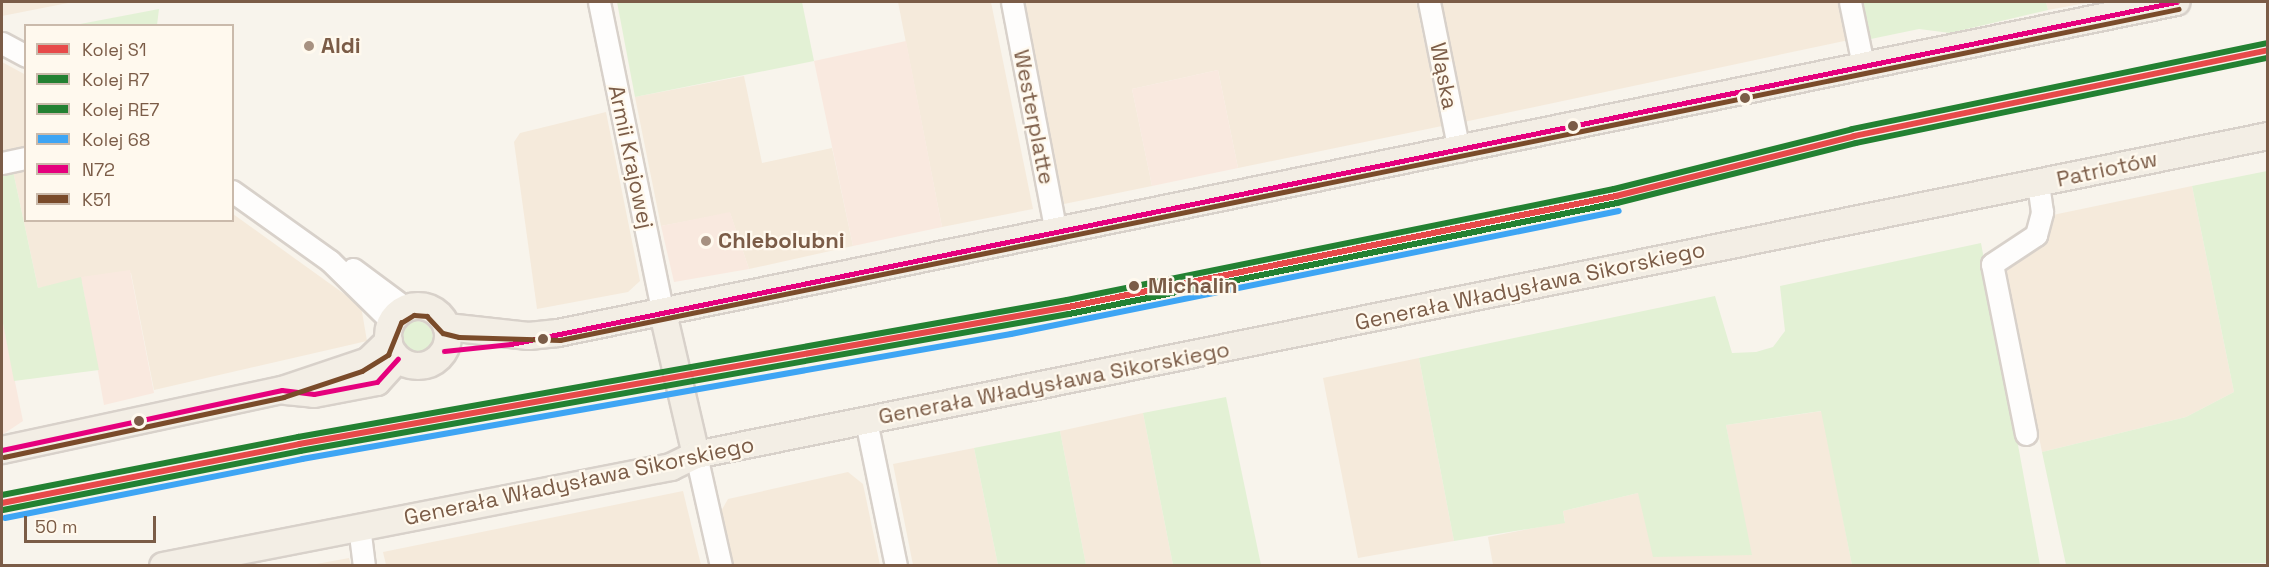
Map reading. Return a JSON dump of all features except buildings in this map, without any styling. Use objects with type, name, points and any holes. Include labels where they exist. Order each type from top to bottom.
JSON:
[{"type":"main road","points":[[446,339],[511,344],[529,336],[663,313],[2176,2]]},
{"type":"main road","name":"Patriotów","points":[[1946,201],[2268,136]]},
{"type":"main road","name":"Generała Władysława Sikorskiego","points":[[163,566],[358,526],[671,467],[696,455],[1946,201]]},
{"type":"main road","points":[[2,450],[282,390],[314,394],[377,382],[396,333],[431,309],[446,339]]},
{"type":"main road","points":[[663,313],[696,455]]},
{"type":"main road","points":[[396,333],[425,366],[446,339]]},
{"type":"street","name":"Armii Krajowej","points":[[599,2],[663,313]]},
{"type":"street","name":"Westerplatte","points":[[1012,2],[1056,233]]},
{"type":"street","name":"Wąska","points":[[1429,2],[1459,151]]},
{"type":"street","points":[[1850,2],[1863,65]]},
{"type":"street","points":[[2,43],[24,55]]},
{"type":"street","points":[[2,163],[24,158]]},
{"type":"street","points":[[2026,434],[1992,264],[2036,236],[2042,212],[2038,183]]},
{"type":"street","points":[[234,192],[330,261],[352,269],[396,333]]},
{"type":"street","points":[[866,421],[896,566]]},
{"type":"street","points":[[696,455],[721,566]]},
{"type":"street","points":[[358,526],[364,566]]},
{"type":"shaded area","points":[[2,2],[73,2],[2,16]]},
{"type":"shaded area","points":[[898,2],[991,2],[1033,209],[942,227]]},
{"type":"shaded area","points":[[1023,2],[1416,2],[1442,126],[1238,168],[1218,70],[1132,89],[1152,186],[1064,204]]},
{"type":"shaded area","points":[[1435,2],[1841,2],[1849,40],[1459,123]]},
{"type":"shaded area","points":[[2046,2],[2091,2],[2048,10]]},
{"type":"shaded area","points":[[906,41],[942,227],[853,246],[814,61]]},
{"type":"shaded area","points":[[2,62],[24,74],[24,149],[2,154]]},
{"type":"shaded area","points":[[1218,70],[1238,168],[1152,186],[1132,89]]},
{"type":"shaded area","points":[[744,76],[762,163],[832,148],[853,246],[749,269],[730,213],[661,226],[635,97]]},
{"type":"shaded area","points":[[606,112],[640,281],[628,292],[537,309],[514,142],[520,133]]},
{"type":"shaded area","points":[[24,168],[24,222],[234,222],[234,215],[361,306],[367,341],[154,390],[131,273],[38,288],[13,171]]},
{"type":"shaded area","points":[[2192,186],[2234,392],[2186,417],[2042,452],[2004,262],[2048,216]]},
{"type":"shaded area","points":[[730,212],[749,269],[674,282],[661,226]]},
{"type":"shaded area","points":[[130,270],[154,393],[104,405],[81,277]]},
{"type":"shaded area","points":[[2,318],[23,421],[2,435]]},
{"type":"shaded area","points":[[1419,358],[1454,541],[1358,558],[1323,378]]},
{"type":"shaded area","points":[[1822,411],[1852,565],[1493,565],[1488,537],[1565,522],[1563,511],[1638,493],[1751,555],[1726,425]]},
{"type":"shaded area","points":[[1143,413],[1173,565],[1086,565],[1060,431]]},
{"type":"shaded area","points":[[974,448],[998,565],[913,565],[893,464]]},
{"type":"shaded area","points":[[848,472],[863,484],[880,565],[733,565],[720,513],[728,499]]},
{"type":"shaded area","points":[[683,491],[701,565],[386,565],[383,552]]},
{"type":"shaded area","points":[[349,558],[351,565],[311,565]]},
{"type":"green space","points":[[617,2],[802,2],[814,61],[635,97]]},
{"type":"green space","points":[[1857,2],[2046,2],[2048,10],[1950,33],[1919,29],[1866,40]]},
{"type":"green space","points":[[159,9],[157,24],[80,24]]},
{"type":"green space","points":[[13,171],[38,288],[81,277],[99,370],[14,381],[2,318],[2,173]]},
{"type":"green space","points":[[2267,171],[2267,563],[2066,565],[2042,452],[2186,417],[2234,392],[2192,186]]},
{"type":"green space","points":[[1981,243],[2040,565],[1852,565],[1821,411],[1726,425],[1752,555],[1653,557],[1638,493],[1563,511],[1565,523],[1454,541],[1419,358],[1715,296],[1732,353],[1756,352],[1773,347],[1785,331],[1780,286]]},
{"type":"green space","points":[[416,321],[428,326],[433,338],[428,350],[416,355],[404,350],[399,338],[404,326]]},
{"type":"green space","points":[[1226,397],[1261,565],[1173,565],[1143,413]]},
{"type":"green space","points":[[1060,431],[1086,565],[998,565],[974,448]]},
{"type":"rail line","name":"RE7","points":[[2,495],[298,437],[1067,300],[1614,189],[1852,129],[2266,43]]},
{"type":"rail line","name":"S1","points":[[2,503],[299,444],[1068,307],[1616,196],[1854,136],[2268,50]]},
{"type":"rail line","name":"R7","points":[[3,510],[300,451],[1069,314],[1617,203],[1856,143],[2268,58]]},
{"type":"rail line","name":"68","points":[[5,518],[302,459],[1011,334],[1619,211]]},
{"type":"transit line","name":"N72","points":[[444,351],[511,344],[2176,2]]},
{"type":"transit line","name":"K51","points":[[4,457],[284,397],[362,371],[388,355],[401,323],[414,315],[427,316],[443,333],[459,337],[560,340],[2178,9]]},
{"type":"transit line","name":"N72","points":[[2,450],[282,390],[314,394],[377,382],[398,359]]},
{"type":"place","name":"Aldi","points":[[309,46]]},
{"type":"place","name":"Chlebolubni","points":[[706,241]]},
{"type":"place","name":"Michalin","points":[[1134,286]]}]
